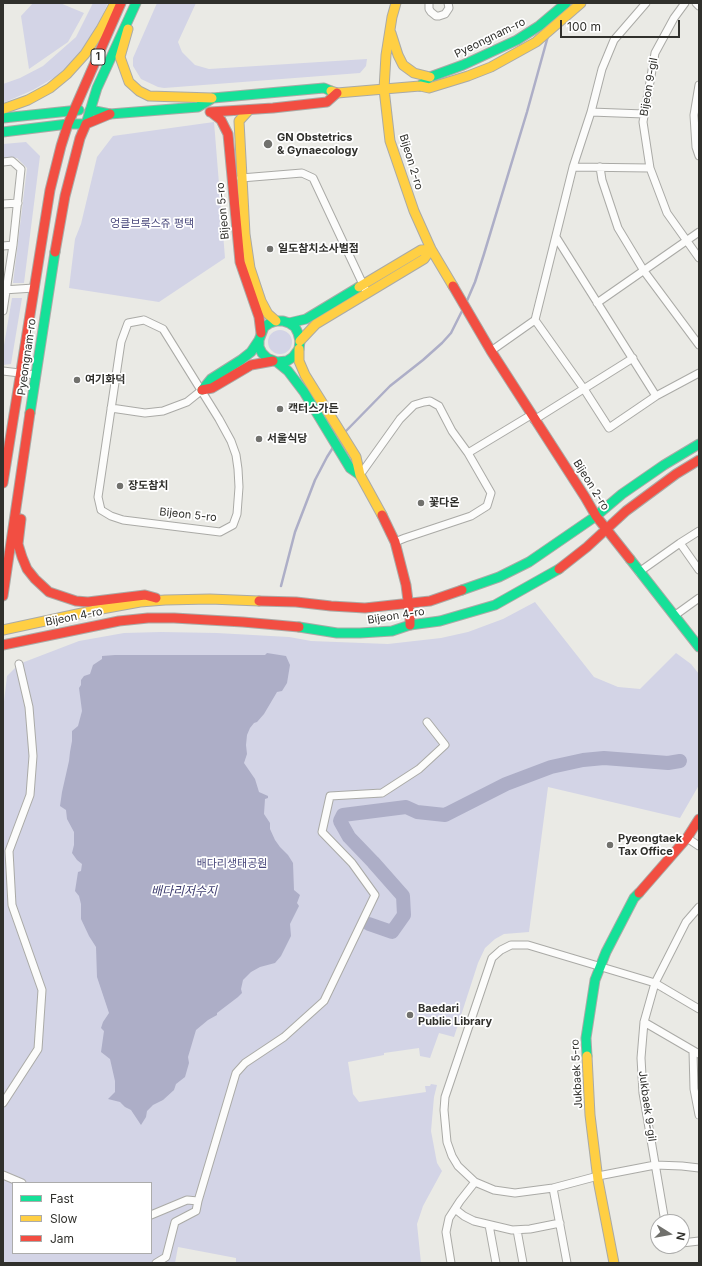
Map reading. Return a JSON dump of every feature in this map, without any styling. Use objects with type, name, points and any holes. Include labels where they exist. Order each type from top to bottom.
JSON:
[{"type":"street","points":[[3,109],[28,100],[50,88],[67,74],[85,54],[115,3]]},
{"type":"street","name":"1","points":[[68,124],[121,3]]},
{"type":"street","name":"Bijeon 2-ro","points":[[396,3],[392,17],[386,55],[384,89],[390,141],[414,211],[431,249],[491,352],[596,516],[699,647]]},
{"type":"street","points":[[429,3],[430,12],[436,16],[442,16],[449,8],[448,3]]},
{"type":"street","name":"Pyeongnam-ro","points":[[420,86],[430,77],[463,65],[517,40],[539,26],[566,3]]},
{"type":"street","points":[[491,352],[536,320],[573,167],[591,112],[602,69],[614,40],[646,3]]},
{"type":"street","name":"Bijeon 9-gil","points":[[685,3],[674,18],[655,53],[643,122],[650,168],[667,213],[699,258]]},
{"type":"street","points":[[696,3],[699,6]]},
{"type":"street","points":[[136,5],[120,57],[129,82],[139,91],[149,96],[213,98],[324,88],[337,93],[420,86],[429,88],[492,67],[536,42],[579,5]]},
{"type":"street","name":"1","points":[[86,124],[97,88],[136,5]]},
{"type":"street","points":[[390,29],[398,55],[403,65],[414,73],[430,77]]},
{"type":"street","points":[[699,86],[694,115],[696,147],[699,156]]},
{"type":"street","points":[[198,107],[212,113],[311,104],[326,102],[337,93]]},
{"type":"street","points":[[3,118],[74,110],[90,110],[110,114],[198,107],[213,98]]},
{"type":"street","name":"Bijeon 5-ro","points":[[249,110],[239,121],[245,234],[250,268],[261,301],[268,314],[276,321]]},
{"type":"street","points":[[591,112],[644,114]]},
{"type":"street","name":"Bijeon 5-ro","points":[[212,113],[221,120],[228,134],[240,262],[259,317],[261,328],[260,336]]},
{"type":"street","points":[[3,132],[68,124],[86,124],[110,114]]},
{"type":"street","name":"Pyeongnam-ro","points":[[3,484],[50,190],[68,124]]},
{"type":"street","name":"Pyeongnam-ro","points":[[3,596],[48,293],[65,196],[80,138],[86,124]]},
{"type":"street","points":[[3,162],[12,161],[21,169],[18,203],[3,311]]},
{"type":"street","points":[[573,167],[650,168]]},
{"type":"street","points":[[600,167],[602,180],[618,228],[644,271],[699,345]]},
{"type":"street","points":[[241,178],[302,173],[313,178],[365,289]]},
{"type":"street","points":[[3,204],[18,203]]},
{"type":"street","points":[[598,303],[699,232]]},
{"type":"street","points":[[556,237],[656,396]]},
{"type":"street","points":[[3,246],[12,245]]},
{"type":"street","points":[[202,390],[212,388],[251,365],[275,361],[287,361],[293,357],[316,324],[421,250],[431,249]]},
{"type":"street","points":[[5,290],[34,288]]},
{"type":"street","points":[[289,323],[306,319],[365,289]]},
{"type":"street","name":"Bijeon 5-ro","points":[[144,320],[163,329],[202,390],[232,441],[236,455],[239,488],[237,514],[233,525],[220,532],[123,520],[111,516],[101,510],[98,497],[120,342],[128,323],[144,320]]},
{"type":"street","points":[[536,320],[609,428],[656,396],[699,373]]},
{"type":"street","points":[[111,408],[145,413],[163,411],[187,402],[202,390],[211,379],[251,352],[264,327],[276,321],[283,321],[295,327],[298,333],[300,345],[299,361],[305,375],[355,455],[360,475],[395,542],[406,584],[410,625]]},
{"type":"street","points":[[260,336],[260,347],[262,353],[267,358],[275,361],[288,371],[304,392],[350,468],[360,475]]},
{"type":"street","points":[[468,453],[584,389],[633,358]]},
{"type":"street","points":[[3,371],[36,375]]},
{"type":"street","points":[[360,475],[400,419],[414,404],[430,402],[439,406],[452,431],[468,453],[491,493],[487,506],[471,516],[395,542]]},
{"type":"street","name":"Bijeon 4-ro","points":[[3,630],[96,610],[140,602],[165,600],[210,599],[296,602],[365,608],[430,601],[499,577],[529,562],[596,516],[622,494],[664,465],[699,444]]},
{"type":"street","points":[[26,446],[28,474],[19,528],[18,544],[27,569],[35,579],[49,592],[76,601],[88,602],[144,595],[165,600]]},
{"type":"street","name":"Bijeon 4-ro","points":[[3,645],[111,622],[148,618],[243,622],[298,627],[337,633],[360,633],[392,631],[410,625],[440,621],[463,615],[495,605],[558,569],[587,547],[605,529],[638,502],[676,474],[699,460]]},
{"type":"street","points":[[639,572],[679,543],[699,531]]},
{"type":"street","points":[[679,543],[699,570]]},
{"type":"street","points":[[674,616],[699,598]]},
{"type":"street","points":[[3,1103],[38,1050],[42,990],[12,905],[9,851],[30,795],[33,756],[29,708],[19,664]]},
{"type":"street","points":[[156,1263],[166,1257],[175,1222],[196,1211],[236,1073],[245,1063],[284,1037],[324,1001],[375,895],[352,863],[322,832],[330,796],[382,793],[419,769],[445,745],[427,722]]},
{"type":"street","name":"Jukbaek 5-ro","points":[[614,1263],[598,1176],[590,1115],[586,1038],[595,980],[606,952],[634,898],[687,838],[699,819]]},
{"type":"street","points":[[687,838],[699,846]]},
{"type":"street","name":"Jukbaek 9-gil","points":[[664,1214],[643,1093],[641,1058],[644,1022],[656,983],[686,922],[699,907]]},
{"type":"street","points":[[699,1009],[656,983],[528,945],[511,945],[501,950],[492,958],[445,1097],[444,1110],[446,1142],[458,1166],[475,1182],[494,1190],[515,1193],[553,1188],[598,1176],[655,1165],[699,1168]]},
{"type":"street","points":[[644,1022],[696,1053],[694,1089],[699,1115]]},
{"type":"street","points":[[3,1175],[20,1182]]},
{"type":"street","points":[[451,1263],[446,1232],[449,1218],[460,1200],[475,1182]]},
{"type":"street","points":[[553,1188],[567,1263]]},
{"type":"street","points":[[152,1215],[187,1200],[198,1201]]},
{"type":"street","points":[[455,1209],[474,1221],[512,1230],[530,1229],[560,1223]]},
{"type":"street","points":[[489,1225],[496,1263]]},
{"type":"street","points":[[517,1230],[523,1263]]},
{"type":"green space","points":[[33,3],[60,3],[84,13],[68,42],[29,69],[21,16]]},
{"type":"green space","points":[[93,3],[108,3],[97,27],[75,60],[55,77],[33,90],[3,103],[3,84],[20,78],[43,66],[76,37]]},
{"type":"green space","points":[[157,3],[196,3],[178,42],[182,52],[195,65],[209,69],[367,59],[366,66],[360,73],[164,88],[158,87],[141,79],[133,66],[133,58]]},
{"type":"green space","name":"엉클브룩스쥬 평택","points":[[214,122],[225,258],[159,302],[69,288],[75,239],[81,224],[97,157],[113,136]]},
{"type":"green space","points":[[26,142],[40,156],[24,283],[13,283],[27,168],[17,158],[3,159],[3,144]]},
{"type":"green space","points":[[12,298],[22,298],[11,364],[3,365],[3,351]]},
{"type":"green space","points":[[280,330],[288,334],[292,342],[288,350],[280,354],[272,350],[268,342],[272,334]]},
{"type":"green space","name":"배다리생태공원","points":[[535,602],[594,677],[618,687],[640,689],[676,653],[691,664],[699,674],[699,785],[680,818],[548,787],[529,932],[504,934],[495,939],[485,948],[478,963],[454,1037],[439,1033],[430,1058],[420,1056],[419,1048],[384,1053],[384,1055],[348,1062],[353,1094],[359,1102],[426,1092],[425,1086],[430,1086],[431,1084],[437,1085],[434,1097],[431,1131],[437,1163],[442,1171],[423,1206],[417,1224],[421,1263],[236,1263],[236,1258],[178,1247],[175,1263],[3,1263],[3,710],[7,676],[19,664],[79,641],[124,633],[217,633],[289,637],[311,641],[388,644],[441,638],[468,632],[503,619]]},
{"type":"water","name":"배다리저수지","points":[[267,653],[286,656],[290,665],[287,683],[282,691],[277,692],[264,714],[250,728],[247,735],[247,754],[244,763],[255,779],[259,792],[268,796],[268,798],[265,799],[264,814],[270,823],[270,829],[275,840],[293,863],[294,890],[300,895],[297,903],[299,906],[290,924],[291,936],[281,956],[275,963],[260,967],[251,972],[243,980],[241,989],[242,993],[217,1013],[217,1015],[196,1030],[188,1057],[189,1063],[185,1077],[176,1084],[174,1090],[163,1100],[153,1105],[147,1111],[146,1117],[141,1125],[131,1110],[120,1102],[108,1099],[115,1092],[115,1081],[110,1059],[101,1052],[104,1031],[101,1028],[109,1013],[97,977],[96,947],[81,919],[81,904],[79,896],[75,891],[78,872],[81,871],[82,864],[72,853],[74,845],[74,832],[67,819],[66,810],[60,806],[69,761],[72,731],[78,726],[82,711],[79,688],[81,685],[81,680],[84,676],[90,674],[93,665],[102,659],[102,656],[265,655]]},
{"type":"waterway","points":[[466,303],[475,282],[484,254],[527,112],[548,36]]},
{"type":"waterway","points":[[344,433],[390,386],[442,343],[451,333],[463,309]]},
{"type":"waterway","points":[[281,586],[295,532],[315,480],[334,446]]},
{"type":"waterway","points":[[369,924],[392,932],[404,915],[403,896],[349,837],[340,821],[343,815],[406,807],[417,812],[445,815],[506,784],[551,767],[583,760],[604,758],[668,763],[680,761]]},
{"type":"traffic: fast","points":[[3,132],[68,124],[86,124],[97,88],[136,3]]},
{"type":"traffic: fast","points":[[420,86],[430,77],[463,65],[517,40],[539,26],[566,3]]},
{"type":"traffic: fast","points":[[90,110],[110,114],[198,107],[213,98],[324,88],[331,91]]},
{"type":"traffic: fast","points":[[3,118],[79,110]]},
{"type":"traffic: fast","points":[[30,413],[55,252]]},
{"type":"traffic: fast","points":[[289,323],[295,327],[298,333],[300,341],[299,349],[293,357],[287,361],[277,362],[267,358],[259,347],[259,340],[264,327],[276,321],[289,323],[306,319],[359,287]]},
{"type":"traffic: fast","points":[[202,390],[211,379],[251,352],[259,340]]},
{"type":"traffic: fast","points":[[277,362],[288,371],[304,392],[350,468],[360,475]]},
{"type":"traffic: fast","points":[[462,590],[499,577],[529,562],[596,516],[622,494],[664,465],[699,444]]},
{"type":"traffic: fast","points":[[630,559],[699,647]]},
{"type":"traffic: fast","points":[[299,627],[337,633],[360,633],[392,631],[410,625],[440,621],[495,605],[559,569]]},
{"type":"traffic: fast","points":[[587,1056],[586,1038],[595,980],[606,952],[634,898],[639,893]]},
{"type":"traffic: slow","points":[[3,109],[28,100],[50,88],[67,74],[85,54],[115,3]]},
{"type":"traffic: slow","points":[[396,3],[392,17],[386,55],[384,89],[390,141],[414,211],[431,249],[453,286]]},
{"type":"traffic: slow","points":[[331,91],[337,93],[420,86],[429,88],[468,76],[491,67],[536,42],[581,3]]},
{"type":"traffic: slow","points":[[128,29],[120,57],[129,82],[139,91],[149,96],[212,98]]},
{"type":"traffic: slow","points":[[391,33],[403,65],[414,73],[430,77]]},
{"type":"traffic: slow","points":[[249,110],[239,121],[245,234],[250,268],[261,301],[268,314],[276,321]]},
{"type":"traffic: slow","points":[[359,287],[421,250],[431,249]]},
{"type":"traffic: slow","points":[[300,341],[316,324],[424,259],[431,249]]},
{"type":"traffic: slow","points":[[299,349],[299,361],[305,375],[356,457],[360,475],[382,515]]},
{"type":"traffic: slow","points":[[3,630],[140,602],[210,599],[259,601]]},
{"type":"traffic: slow","points":[[587,1056],[590,1115],[598,1180],[614,1263]]},
{"type":"traffic: jam","points":[[68,124],[121,3]]},
{"type":"traffic: jam","points":[[210,112],[273,108],[327,102],[337,93]]},
{"type":"traffic: jam","points":[[212,113],[221,120],[228,134],[240,262],[259,317],[261,333]]},
{"type":"traffic: jam","points":[[55,252],[65,196],[80,138],[86,124],[110,114]]},
{"type":"traffic: jam","points":[[3,483],[50,190],[68,124]]},
{"type":"traffic: jam","points":[[453,286],[491,351],[596,516],[630,559]]},
{"type":"traffic: jam","points":[[202,390],[212,388],[251,365],[273,361]]},
{"type":"traffic: jam","points":[[3,596],[30,413]]},
{"type":"traffic: jam","points":[[559,569],[587,547],[626,511],[676,474],[699,460]]},
{"type":"traffic: jam","points":[[382,515],[395,542],[406,585],[410,625]]},
{"type":"traffic: jam","points":[[21,519],[18,544],[22,557],[27,569],[49,592],[76,601],[88,602],[145,595],[156,598]]},
{"type":"traffic: jam","points":[[259,601],[296,602],[365,608],[430,601],[462,590]]},
{"type":"traffic: jam","points":[[3,645],[119,621],[148,618],[243,622],[299,627]]},
{"type":"traffic: jam","points":[[639,893],[687,838],[699,819]]},
{"type":"place","name":"GN Obstetrics & Gynaecology","points":[[268,144]]},
{"type":"place","name":"일도참치소사벌점","points":[[270,249]]},
{"type":"place","name":"여기화덕","points":[[77,380]]},
{"type":"place","name":"캑터스가든","points":[[280,409]]},
{"type":"place","name":"서울식당","points":[[259,439]]},
{"type":"place","name":"장도참치","points":[[120,486]]},
{"type":"place","name":"꽃다온","points":[[421,503]]},
{"type":"place","name":"Pyeongtaek Tax Office","points":[[610,845]]},
{"type":"place","name":"Baedari Public Library","points":[[410,1015]]}]
